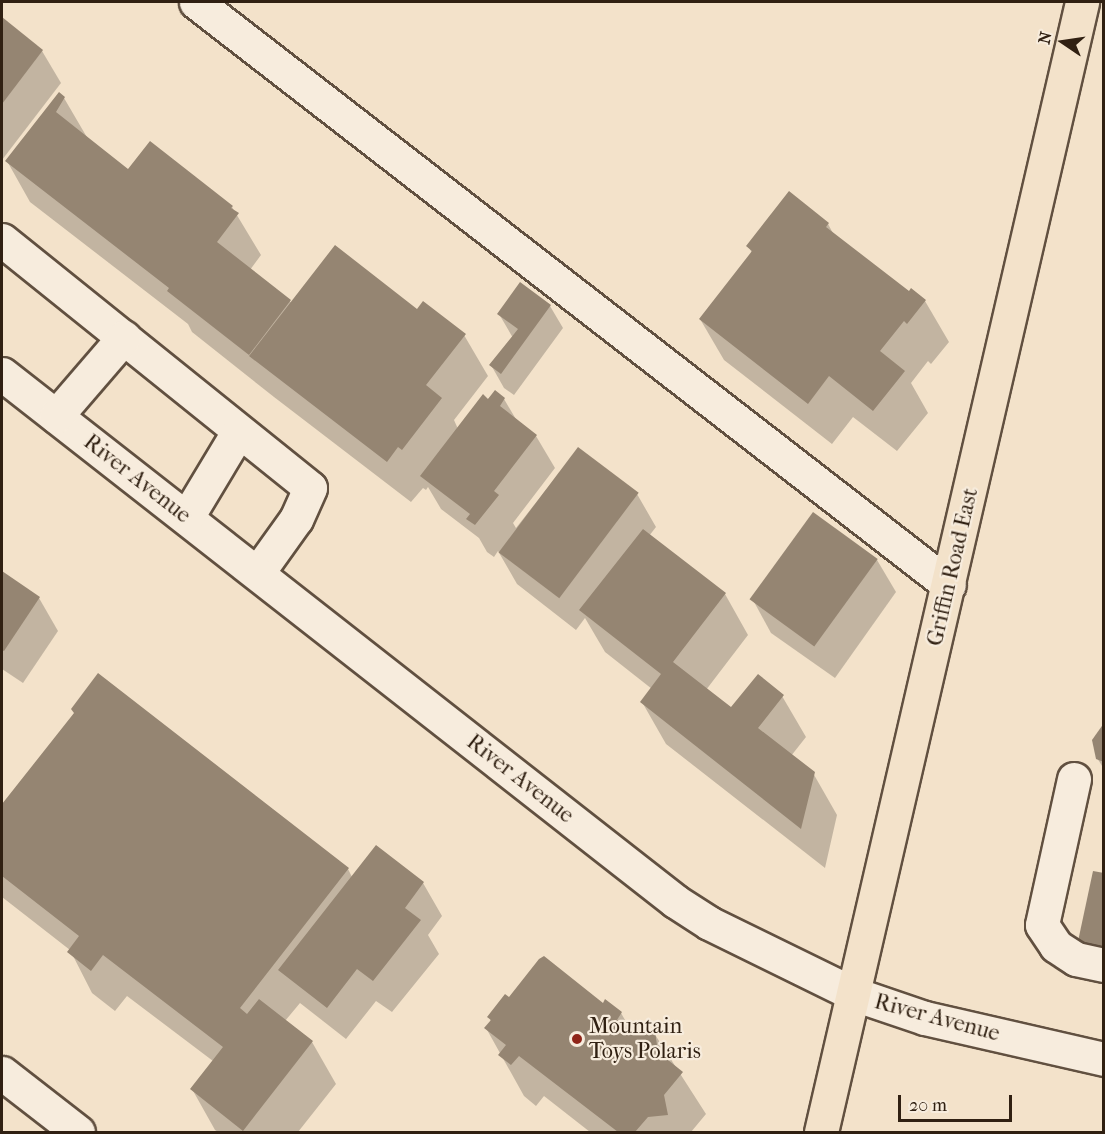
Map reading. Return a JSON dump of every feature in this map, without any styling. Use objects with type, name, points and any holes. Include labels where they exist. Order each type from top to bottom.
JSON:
[{"type":"main road","name":"Griffin Road East","points":[[822,1132],[1082,2]]},
{"type":"street","points":[[196,2],[949,585]]},
{"type":"street","points":[[2,240],[310,488],[296,519],[258,572]]},
{"type":"street","points":[[56,416],[124,337]]},
{"type":"street","name":"River Avenue","points":[[2,374],[258,572],[675,901],[743,942],[854,994],[925,1018],[1104,1059]]},
{"type":"street","points":[[187,518],[238,432]]},
{"type":"street","points":[[1074,779],[1042,925],[1056,946],[1076,958],[1104,965]]},
{"type":"street","points":[[2,1073],[78,1132]]},
{"type":"building","points":[[2,17],[43,50],[2,104]]},
{"type":"building","points":[[59,92],[65,97],[56,112],[128,169],[150,141],[239,213],[217,242],[291,300],[249,355],[167,291],[169,288],[5,161]]},
{"type":"building","points":[[789,191],[829,223],[826,227],[909,291],[911,288],[926,300],[907,324],[904,321],[880,351],[905,371],[873,411],[829,376],[808,404],[699,319],[752,251],[746,246]]},
{"type":"building","points":[[335,245],[417,309],[423,301],[466,334],[426,385],[442,398],[402,450],[398,447],[387,462],[249,356]]},
{"type":"building","points":[[520,282],[551,305],[501,374],[489,365],[518,329],[497,314]]},
{"type":"building","points":[[495,390],[505,398],[500,406],[537,435],[494,491],[499,495],[475,525],[466,519],[470,514],[420,476],[483,394],[488,399]]},
{"type":"building","points":[[578,447],[639,493],[559,598],[499,552]]},
{"type":"building","points":[[813,512],[878,559],[814,646],[750,599]]},
{"type":"building","points":[[643,529],[726,593],[673,662],[731,707],[758,674],[784,695],[758,728],[815,772],[801,829],[640,702],[661,674],[579,610]]},
{"type":"building","points":[[2,571],[40,597],[4,651],[2,650]]},
{"type":"building","points":[[98,673],[349,868],[240,1008],[247,1014],[259,999],[313,1041],[243,1131],[190,1089],[223,1047],[103,955],[91,971],[67,952],[79,936],[2,876],[2,804],[74,713],[71,709]]},
{"type":"building","points":[[1104,723],[1104,762],[1096,759],[1092,740]]},
{"type":"building","points":[[376,845],[424,882],[405,908],[421,920],[373,981],[357,969],[327,1008],[278,970]]},
{"type":"building","points":[[1093,871],[1104,873],[1104,952],[1077,946]]},
{"type":"building","name":"Mountain Toys Polaris","points":[[544,956],[603,1003],[605,999],[622,1012],[617,1020],[633,1033],[655,1031],[658,1052],[683,1072],[664,1095],[668,1115],[648,1117],[635,1132],[618,1132],[519,1056],[511,1065],[498,1055],[506,1045],[484,1028],[491,1020],[487,1017],[505,994],[509,997],[539,959]]},
{"type":"place","name":"Mountain Toys Polaris","points":[[577,1039]]}]
